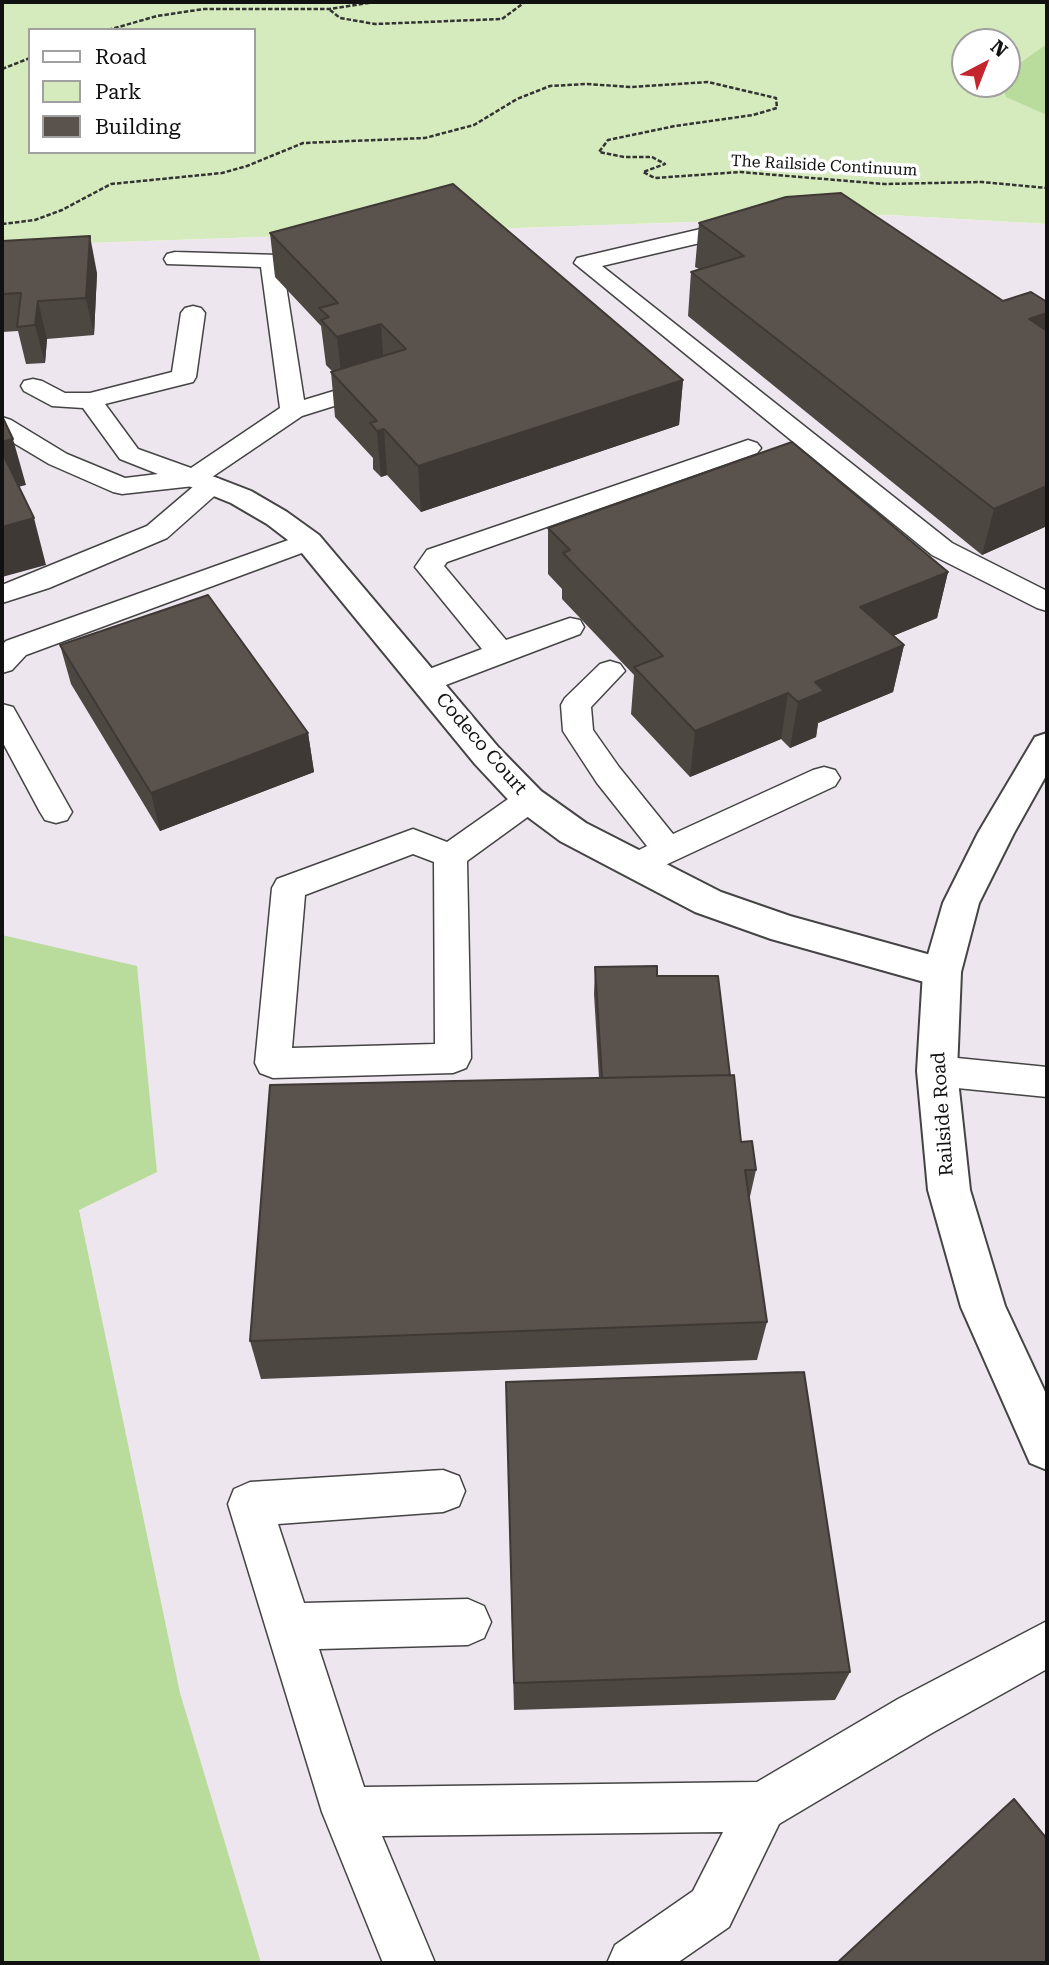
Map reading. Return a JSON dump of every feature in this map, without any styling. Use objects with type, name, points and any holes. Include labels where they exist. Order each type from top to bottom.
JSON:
[{"type":"street","name":"Codeco Court","points":[[202,481],[241,497],[277,518],[308,541],[428,681],[487,756],[529,800],[573,832],[634,866],[708,902],[784,929],[942,972]]},
{"type":"street","name":"Railside Road","points":[[1047,745],[996,833],[961,903],[942,972],[937,1071],[949,1190],[983,1307],[1047,1447]]},
{"type":"lane","points":[[771,220],[584,262],[942,549],[1047,602]]},
{"type":"lane","points":[[175,259],[271,260],[298,253]]},
{"type":"lane","points":[[271,260],[293,411]]},
{"type":"lane","points":[[33,386],[61,401],[90,400],[184,377],[193,313]]},
{"type":"lane","points":[[2,594],[39,582],[157,532],[202,481],[293,411],[370,387]]},
{"type":"lane","points":[[90,400],[129,454],[202,481]]},
{"type":"lane","points":[[2,425],[58,459],[122,486],[202,481]]},
{"type":"lane","points":[[501,653],[429,568],[437,556],[748,448]]},
{"type":"lane","points":[[2,663],[16,648],[308,541]]},
{"type":"lane","points":[[428,681],[570,627]]},
{"type":"lane","points":[[610,671],[576,705],[578,731],[608,775],[668,850]]},
{"type":"lane","points":[[2,714],[56,812]]},
{"type":"lane","points":[[634,866],[824,778]]},
{"type":"lane","points":[[450,856],[529,800]]},
{"type":"lane","points":[[413,841],[450,856],[453,1058],[273,1063],[289,888],[413,841]]},
{"type":"lane","points":[[937,1071],[1047,1082]]},
{"type":"lane","points":[[409,1963],[347,1812],[250,1504],[443,1491]]},
{"type":"lane","points":[[288,1627],[468,1622]]},
{"type":"lane","points":[[347,1812],[762,1807],[915,1716],[1047,1644]]},
{"type":"lane","points":[[633,1963],[711,1909],[762,1807]]},
{"type":"path","points":[[115,28],[157,16],[204,9],[329,9],[374,2]]},
{"type":"path","points":[[329,9],[340,18],[375,24],[502,19],[525,2]]},
{"type":"path","points":[[2,69],[28,59]]},
{"type":"path","name":"The Railside Continuum","points":[[2,224],[35,220],[62,211],[111,184],[222,173],[247,166],[303,143],[425,138],[474,125],[517,99],[550,86],[587,84],[641,86],[708,82],[750,89],[776,98],[777,108],[753,115],[675,126],[608,140],[599,152],[624,157],[652,157],[665,164],[643,172],[654,178],[740,172],[884,184],[982,182],[1047,188]]},
{"type":"shaded area","points":[[890,215],[1047,224],[1047,1963],[102,1963],[2,1247],[2,246]]},
{"type":"green space","points":[[2,2],[1047,2],[1047,224],[890,215],[2,246]]},
{"type":"green space","points":[[1047,44],[1047,115],[1008,98],[1021,98],[1021,62]]},
{"type":"green space","points":[[2,935],[137,966],[157,1172],[79,1210],[180,1693],[261,1963],[2,1963]]},
{"type":"building","points":[[453,184],[683,380],[418,466],[384,429],[377,431],[370,423],[377,421],[331,372],[406,349],[381,324],[337,337],[321,320],[329,317],[319,308],[338,303],[270,233]]},
{"type":"building","points":[[841,193],[1003,301],[1031,292],[1047,302],[1047,313],[1029,319],[1047,331],[1047,486],[994,509],[691,272],[744,256],[699,223],[786,197]]},
{"type":"building","points":[[90,236],[86,298],[38,301],[35,325],[17,327],[21,293],[2,294],[2,241]]},
{"type":"building","points":[[2,416],[13,439],[2,442]]},
{"type":"building","points":[[792,442],[948,572],[860,607],[904,645],[815,682],[824,691],[798,702],[788,693],[695,731],[634,667],[663,656],[563,553],[570,550],[548,528]]},
{"type":"building","points":[[2,452],[34,518],[2,527]]},
{"type":"building","points":[[208,595],[308,733],[151,793],[60,645]]},
{"type":"building","points":[[657,966],[657,976],[718,976],[730,1075],[602,1078],[595,967]]},
{"type":"building","points":[[734,1075],[741,1142],[752,1141],[756,1170],[745,1170],[767,1322],[250,1341],[270,1085]]},
{"type":"building","points":[[804,1372],[850,1672],[514,1683],[506,1382]]},
{"type":"building","points":[[1014,1799],[1047,1839],[1047,1963],[837,1963]]}]
